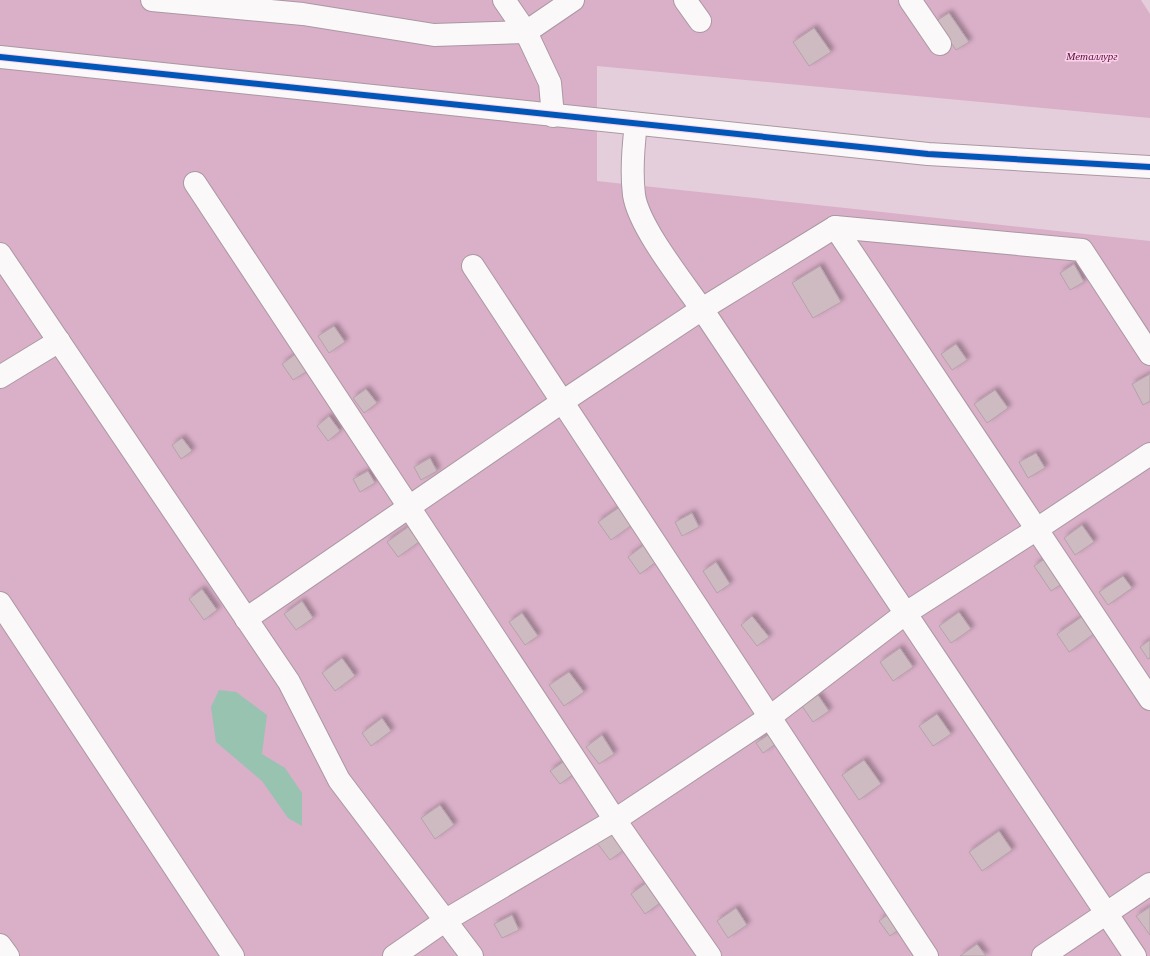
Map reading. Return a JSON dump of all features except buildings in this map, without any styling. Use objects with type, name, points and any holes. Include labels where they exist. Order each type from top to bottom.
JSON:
[{"type":"street","points":[[152,0],[298,7],[434,35],[526,32],[573,0]]},
{"type":"street","points":[[504,0],[526,32],[550,83],[553,116]]},
{"type":"street","points":[[685,0],[700,22]]},
{"type":"street","points":[[910,0],[940,44]]},
{"type":"street","points":[[0,57],[928,154],[1150,168]]},
{"type":"street","points":[[636,124],[632,156],[634,196],[646,228],[702,309],[1135,956]]},
{"type":"street","points":[[195,183],[615,820],[710,956]]},
{"type":"street","points":[[835,227],[1150,699]]},
{"type":"street","points":[[246,618],[562,402],[702,309],[835,227],[1082,250],[1150,354]]},
{"type":"street","points":[[0,254],[289,682],[339,780],[472,956]]},
{"type":"street","points":[[473,266],[927,956]]},
{"type":"street","points":[[0,377],[58,341]]},
{"type":"street","points":[[394,956],[446,920],[615,820],[770,717],[906,613],[1037,530],[1150,454]]},
{"type":"street","points":[[0,603],[233,956]]},
{"type":"street","points":[[1043,956],[1150,884]]},
{"type":"street","points":[[0,945],[8,956]]},
{"type":"green space","name":"Металлург","points":[[0,0],[1141,0],[1150,14],[1150,118],[597,66],[597,181],[1150,241],[1150,956],[0,956]]},
{"type":"shaded area","points":[[219,690],[236,692],[267,715],[262,754],[285,768],[302,793],[302,826],[288,818],[262,781],[216,742],[211,707]]},
{"type":"cycle path","points":[[0,57],[928,154],[1150,167]]}]
